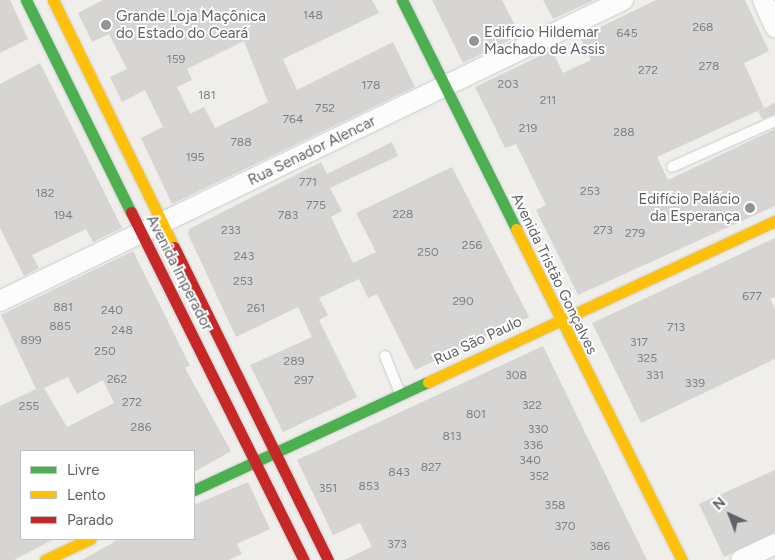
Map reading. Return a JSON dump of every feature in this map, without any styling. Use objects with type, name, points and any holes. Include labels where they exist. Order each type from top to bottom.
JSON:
[{"type":"main road","name":"Avenida Imperador","points":[[26,0],[304,560]]},
{"type":"main road","name":"Avenida Imperador","points":[[53,0],[328,560]]},
{"type":"main road","name":"Avenida Tristão Gonçalves","points":[[402,0],[559,319],[682,560]]},
{"type":"main road","name":"Rua São Paulo","points":[[195,490],[559,319],[775,221]]},
{"type":"main road","points":[[45,560],[88,540]]},
{"type":"street","name":"Rua Senador Alencar","points":[[0,301],[624,0]]},
{"type":"street","points":[[763,0],[775,27]]},
{"type":"street","points":[[741,560],[775,544]]},
{"type":"lane","points":[[672,167],[775,121]]},
{"type":"lane","points":[[385,356],[401,394]]},
{"type":"building","points":[[0,0],[10,0],[28,39],[0,53]]},
{"type":"building","points":[[103,0],[372,0],[379,13],[283,59],[297,90],[393,42],[415,87],[172,204],[141,138],[163,127],[145,90],[122,102],[110,77],[127,69],[109,34],[92,42],[78,13]],"holes":[[[244,41],[268,102],[215,128],[204,107],[190,114],[177,87],[192,80],[187,69]]]},
{"type":"building","points":[[432,0],[502,0],[520,35],[463,63]]},
{"type":"building","points":[[543,0],[594,0],[553,19]]},
{"type":"building","points":[[656,0],[745,0],[769,51],[744,63],[764,108],[657,157],[668,180],[775,129],[775,206],[578,295],[536,210],[546,205],[516,144],[505,148],[475,87],[552,50],[563,73],[591,60],[580,37]]},
{"type":"building","points":[[40,63],[122,228],[93,242],[86,229],[32,255],[39,268],[24,276],[0,228],[0,84]]},
{"type":"building","points":[[775,103],[775,114],[762,119],[758,111]]},
{"type":"building","points":[[392,142],[398,156],[330,188],[342,211],[331,217],[353,263],[376,252],[356,213],[452,167],[529,317],[415,370],[377,294],[368,298],[359,279],[319,298],[328,315],[319,320],[357,397],[283,432],[250,365],[312,337],[298,307],[236,337],[188,234],[189,229],[321,162],[327,174]]},
{"type":"building","points":[[775,238],[775,297],[770,299],[775,309],[775,359],[641,423],[592,323]]},
{"type":"building","points":[[133,251],[190,366],[185,368],[231,451],[195,471],[195,450],[20,450],[20,540],[52,540],[14,560],[0,560],[0,406],[36,389],[1,315]],"holes":[[[68,377],[77,394],[103,380],[114,403],[67,427],[44,388]]]},
{"type":"building","points":[[543,346],[647,560],[344,560],[372,547],[360,523],[333,535],[297,460]]},
{"type":"building","points":[[775,470],[775,532],[724,557],[699,504]]},
{"type":"building","points":[[248,482],[270,529],[237,544],[242,554],[229,560],[82,560],[117,540],[195,540],[195,505]]},
{"type":"traffic: fast","points":[[26,0],[131,212]]},
{"type":"traffic: fast","points":[[402,0],[516,229]]},
{"type":"traffic: fast","points":[[195,490],[428,382]]},
{"type":"traffic: slow","points":[[53,0],[174,247]]},
{"type":"traffic: slow","points":[[428,382],[775,221]]},
{"type":"traffic: slow","points":[[516,229],[682,560]]},
{"type":"traffic: slow","points":[[45,560],[88,540]]},
{"type":"traffic: jam","points":[[131,212],[304,560]]},
{"type":"traffic: jam","points":[[174,247],[328,560]]},
{"type":"place","name":"Grande Loja Maçônica do Estado do Ceará","points":[[106,25]]},
{"type":"place","name":"Edifício Hildemar Machado de Assis","points":[[474,41]]},
{"type":"place","name":"Edifício Palácio da Esperança","points":[[750,208]]}]
